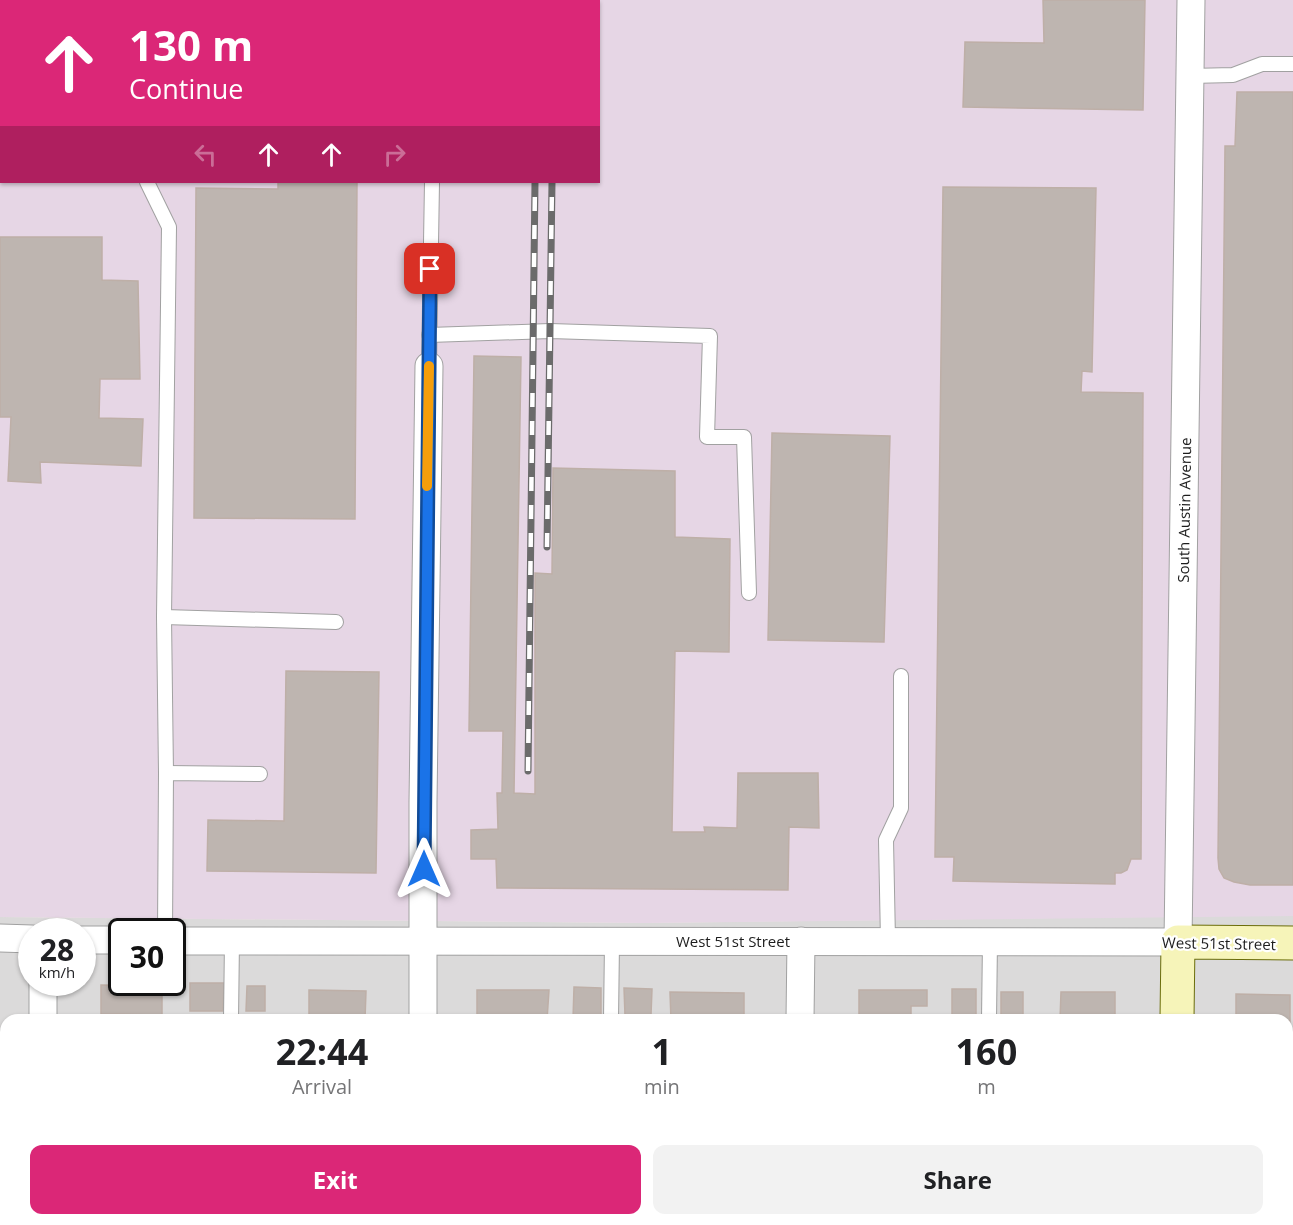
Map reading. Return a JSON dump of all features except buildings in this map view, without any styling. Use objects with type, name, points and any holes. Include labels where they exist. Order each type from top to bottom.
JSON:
[{"type":"street","name":"South Austin Avenue","points":[[1177,1014],[1191,0]]},
{"type":"street","points":[[423,1014],[423,802],[429,366]]},
{"type":"street","points":[[0,938],[18,939]]},
{"type":"street","name":"West 51st Street","points":[[186,941],[612,943],[990,941],[1293,944]]},
{"type":"street","points":[[800,1014],[801,941]]},
{"type":"street","points":[[43,996],[43,1014]]},
{"type":"lane","points":[[1190,76],[1233,75],[1262,64],[1293,64]]},
{"type":"lane","points":[[148,183],[169,227],[164,617],[165,918]]},
{"type":"lane","points":[[429,366],[432,183]]},
{"type":"lane","points":[[429,335],[550,331],[710,336],[707,437],[744,437],[749,593]]},
{"type":"lane","points":[[164,617],[336,622]]},
{"type":"lane","points":[[888,941],[886,840],[901,808],[901,676]]},
{"type":"lane","points":[[166,772],[260,774]]},
{"type":"lane","points":[[231,1014],[232,940]]},
{"type":"lane","points":[[989,1014],[990,941]]},
{"type":"lane","points":[[611,1014],[612,943]]},
{"type":"shaded area","points":[[600,0],[1293,0],[1293,916],[645,923],[0,917],[0,183],[600,183]]},
{"type":"shaded area","points":[[1293,916],[1293,1014],[0,1014],[0,917],[108,918],[108,996],[186,996],[186,919],[645,923]]},
{"type":"railway","points":[[528,771],[535,183]]},
{"type":"railway","points":[[547,547],[552,183]]},
{"type":"slow traffic","points":[[427,486],[429,366]]},
{"type":"route","points":[[424,869],[430,269]]}]
